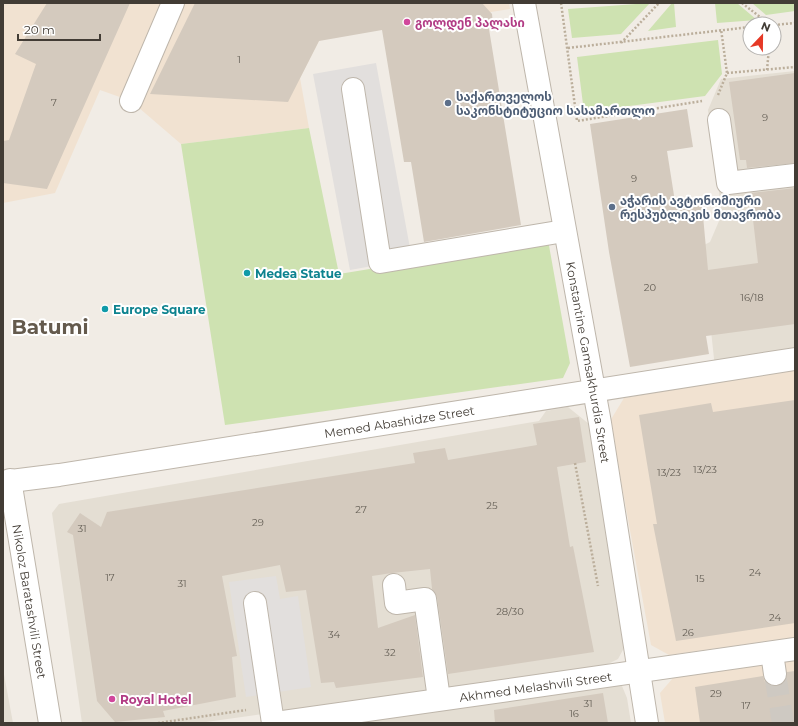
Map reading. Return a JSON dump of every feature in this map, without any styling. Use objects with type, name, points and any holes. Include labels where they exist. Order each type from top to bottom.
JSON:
[{"type":"street","points":[[131,101],[173,3]]},
{"type":"street","name":"Konstantine Gamsakhurdia Street","points":[[524,3],[594,391],[647,723]]},
{"type":"street","points":[[353,89],[380,262],[564,231]]},
{"type":"street","points":[[719,120],[728,183],[795,175]]},
{"type":"street","name":"Memed Abashidze Street","points":[[7,481],[59,475],[795,359]]},
{"type":"street","name":"Nikoloz Baratashvili Street","points":[[7,481],[50,723]]},
{"type":"street","points":[[394,584],[396,603],[425,599],[439,699]]},
{"type":"street","points":[[255,603],[273,723]]},
{"type":"street","name":"Akhmed Melashvili Street","points":[[276,723],[795,650]]},
{"type":"street","points":[[772,653],[775,674]]},
{"type":"path","points":[[561,3],[577,121],[716,99]]},
{"type":"path","points":[[621,43],[659,3]]},
{"type":"path","points":[[742,3],[759,16]]},
{"type":"path","points":[[782,25],[795,24]]},
{"type":"path","points":[[568,48],[742,28]]},
{"type":"path","points":[[719,120],[716,99],[727,74],[721,30]]},
{"type":"path","points":[[767,70],[768,56]]},
{"type":"path","points":[[727,74],[795,67]]},
{"type":"path","points":[[575,464],[598,588]]},
{"type":"shaded area","points":[[3,3],[509,3],[510,9],[320,39],[300,78],[309,128],[181,144],[131,101],[100,90],[55,193],[3,203]]},
{"type":"shaded area","points":[[376,63],[412,259],[350,270],[313,74]]},
{"type":"shaded area","points":[[795,71],[795,353],[715,368],[702,246],[710,242],[722,214],[708,110],[721,79]]},
{"type":"shaded area","points":[[795,369],[795,637],[669,655],[651,645],[610,421],[624,398]]},
{"type":"shaded area","points":[[568,407],[589,424],[624,648],[618,659],[606,665],[199,723],[82,723],[52,513],[59,504],[539,421],[546,411]]},
{"type":"shaded area","points":[[276,576],[280,599],[298,596],[311,687],[246,697],[229,582]]},
{"type":"shaded area","points":[[795,659],[795,723],[665,723],[660,693],[673,678]]},
{"type":"shaded area","points":[[3,669],[13,723],[3,723]]},
{"type":"shaded area","points":[[609,683],[622,686],[627,698],[631,723],[342,723]]},
{"type":"green space","points":[[650,3],[621,34],[572,38],[568,9]]},
{"type":"green space","points":[[672,3],[674,3],[676,27],[648,31]]},
{"type":"green space","points":[[715,3],[737,3],[752,16],[742,16],[742,21],[717,23]]},
{"type":"green space","points":[[752,3],[795,3],[795,11],[766,15]]},
{"type":"green space","points":[[718,40],[722,74],[705,96],[584,112],[577,57]]},
{"type":"green space","points":[[309,128],[339,274],[548,240],[570,363],[563,378],[225,425],[181,144]]},
{"type":"building","points":[[47,3],[130,3],[47,189],[3,183],[3,141],[9,140],[36,64],[15,54]]},
{"type":"building","points":[[195,3],[482,3],[492,14],[493,24],[489,29],[521,225],[424,242],[411,162],[404,162],[382,30],[319,41],[288,102],[150,94]]},
{"type":"building","points":[[795,73],[795,163],[747,168],[746,160],[740,160],[729,82]]},
{"type":"building","points":[[687,109],[693,147],[667,151],[676,208],[702,205],[708,270],[758,263],[750,193],[795,188],[795,324],[706,336],[709,354],[630,367],[609,252],[590,124]]},
{"type":"building","points":[[795,400],[795,623],[676,641],[653,524],[657,524],[639,415],[711,403],[713,412]]},
{"type":"building","points":[[579,417],[586,462],[557,467],[570,547],[573,546],[594,652],[448,674],[437,597],[432,589],[430,569],[392,573],[372,576],[378,628],[415,615],[423,677],[336,688],[334,682],[321,683],[306,590],[286,592],[280,565],[222,576],[237,656],[232,657],[236,697],[163,711],[165,717],[115,722],[97,701],[73,535],[67,532],[80,513],[101,527],[107,512],[415,463],[413,453],[445,448],[448,460],[537,445],[533,424]]},
{"type":"building","points":[[795,671],[795,723],[700,723],[695,687],[763,676],[765,682],[770,685],[777,686],[782,684],[786,679],[787,672]]},
{"type":"building","points":[[603,693],[608,723],[495,723],[494,710]]},
{"type":"tunnel","points":[[775,674],[783,723]]},
{"type":"place","name":"გოლდენ პალასი","points":[[407,22]]},
{"type":"place","name":"საქართველოს საკონსტიტუციო სასამართლო","points":[[448,103]]},
{"type":"place","name":"აჭარის ავტონომიური რესპუბლიკის მთავრობა","points":[[612,207]]},
{"type":"place","name":"Medea Statue","points":[[247,273]]},
{"type":"place","name":"Europe Square","points":[[105,309]]},
{"type":"place","name":"Royal Hotel","points":[[112,699]]},
{"type":"district","name":"Batumi","points":[[50,327]]}]
